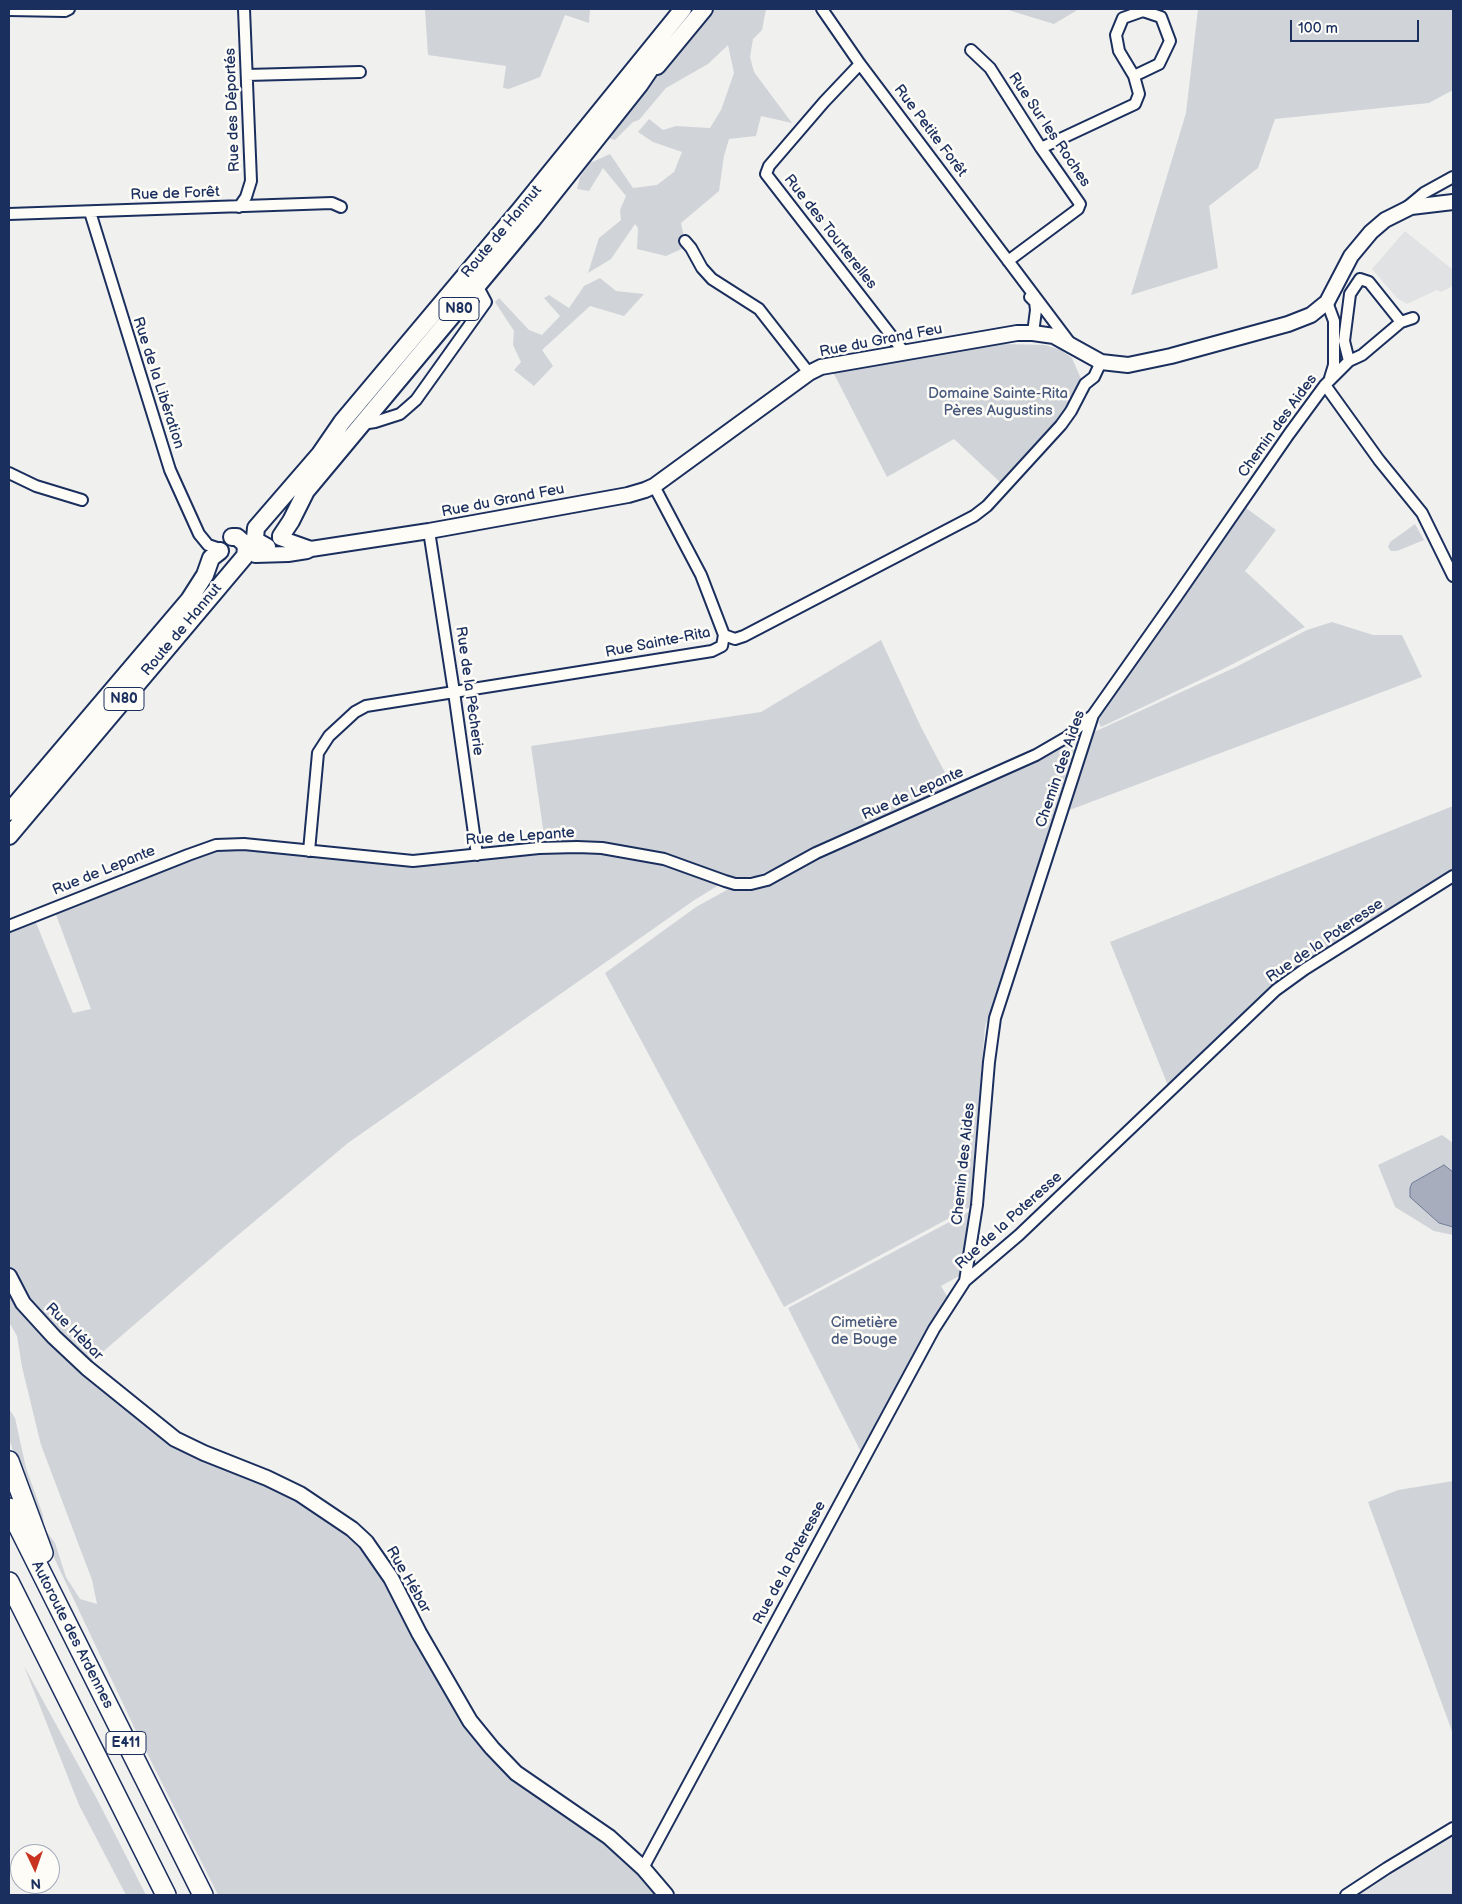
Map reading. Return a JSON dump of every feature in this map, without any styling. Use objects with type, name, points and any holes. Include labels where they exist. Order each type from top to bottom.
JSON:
[{"type":"highway","points":[[9,1461],[48,1564],[50,1590]]},
{"type":"highway","name":"Autoroute des Ardennes","points":[[9,1508],[203,1895]]},
{"type":"highway","name":"E411","points":[[9,1582],[166,1895]]},
{"type":"main road","name":"Route de Hannut","points":[[9,812],[189,600],[204,575],[211,558],[238,530],[250,524],[260,523],[320,454],[342,422],[520,210],[683,9]]},
{"type":"main road","name":"Route de Hannut","points":[[9,836],[291,521],[306,491],[478,287],[640,84],[653,63],[696,9]]},
{"type":"main road","points":[[640,84],[704,9]]},
{"type":"main road","points":[[224,546],[225,560],[229,563],[264,550],[279,526],[271,521],[260,523]]},
{"type":"street","points":[[9,10],[69,9]]},
{"type":"street","name":"Rue des Déportés","points":[[239,207],[246,197],[251,181],[244,9]]},
{"type":"street","name":"Rue Petite Forêt","points":[[822,9],[860,64],[1072,346]]},
{"type":"street","points":[[1041,148],[1135,104],[1139,94],[1134,76],[1119,51],[1116,34],[1123,18],[1143,11],[1161,17],[1170,41],[1159,64],[1134,76]]},
{"type":"street","name":"Rue Sur les Roches","points":[[971,50],[990,68],[1041,148],[1080,204],[1078,209],[1008,261]]},
{"type":"street","name":"Rue des Tourterelles","points":[[860,64],[769,166],[766,174],[904,352]]},
{"type":"street","points":[[247,75],[360,72]]},
{"type":"street","points":[[1404,210],[1424,193],[1453,177]]},
{"type":"street","points":[[1404,210],[1453,202]]},
{"type":"street","name":"Rue de Forêt","points":[[9,214],[332,203],[341,207]]},
{"type":"street","name":"Rue du Grand Feu","points":[[264,550],[311,549],[429,531],[628,495],[654,486],[809,373],[821,367],[1011,333],[1033,333],[1054,336],[1101,362],[1128,365],[1171,356],[1288,324],[1311,315],[1327,302],[1351,256],[1371,232],[1385,220],[1404,210]]},
{"type":"street","name":"Rue de la Libération","points":[[90,212],[170,470],[199,534],[208,545],[224,546]]},
{"type":"street","points":[[685,241],[702,268],[712,279],[760,309],[809,373]]},
{"type":"street","name":"Rue Petite Forêt","points":[[1015,271],[1016,280],[1034,302],[1036,310],[1033,333]]},
{"type":"street","points":[[1349,361],[1344,341],[1345,331],[1350,294],[1360,279],[1369,282],[1401,322]]},
{"type":"street","name":"Route de Hannut","points":[[362,424],[376,422],[400,414],[416,400],[486,302],[478,287]]},
{"type":"street","name":"Chemin des Aides","points":[[965,1281],[977,1205],[989,1062],[995,1018],[1094,715],[1327,382],[1334,365],[1334,321],[1327,302]]},
{"type":"street","points":[[1413,318],[1401,322],[1362,355],[1349,361],[1327,382],[1379,460],[1422,513],[1453,576]]},
{"type":"street","name":"Rue Sainte-Rita","points":[[309,851],[318,753],[329,736],[355,712],[366,706],[712,651],[722,646],[724,635],[735,639],[744,636],[974,516],[988,506],[1061,426],[1085,384],[1094,376],[1101,362]]},
{"type":"street","points":[[9,473],[36,486],[82,500]]},
{"type":"street","points":[[654,486],[701,576],[724,635]]},
{"type":"street","name":"Rue de la Pêcherie","points":[[429,531],[477,855]]},
{"type":"street","name":"Rue de Lepante","points":[[9,926],[188,854],[216,845],[244,844],[413,861],[539,848],[602,848],[664,859],[735,884],[750,884],[767,880],[816,853],[1036,755],[1067,737],[1094,715]]},
{"type":"street","name":"Rue de la Poteresse","points":[[643,1868],[934,1329],[965,1281],[1026,1228],[1276,990],[1305,969],[1453,876]]},
{"type":"street","name":"Rue Hébar","points":[[9,1276],[23,1303],[54,1337],[88,1368],[175,1438],[204,1453],[267,1478],[300,1494],[352,1529],[366,1542],[391,1578],[419,1633],[470,1721],[492,1748],[516,1773],[609,1837],[643,1868],[666,1895]]},
{"type":"street","points":[[1346,1895],[1453,1828]]},
{"type":"shaded area","points":[[1405,231],[1453,270],[1453,286],[1441,292],[1437,290],[1407,304],[1397,298],[1372,269]]},
{"type":"shaded area","points":[[1453,1833],[1453,1895],[1356,1895],[1386,1872]]},
{"type":"green space","points":[[425,9],[590,9],[589,23],[565,15],[540,77],[509,89],[503,88],[506,66],[428,55]]},
{"type":"green space","points":[[707,9],[766,9],[762,30],[753,39],[750,57],[754,72],[792,123],[761,116],[756,136],[729,139],[724,156],[719,191],[681,223],[686,247],[666,256],[637,249],[638,228],[635,224],[611,259],[588,273],[599,238],[621,220],[620,210],[626,196],[603,168],[589,191],[577,189],[580,177],[590,163],[610,154],[633,188],[657,185],[674,172],[682,152],[653,142],[638,132],[649,119],[663,130],[676,126],[710,128],[721,110],[734,73],[728,45],[708,64],[666,88],[639,120],[633,122],[615,140],[608,138],[617,127],[620,117]]},
{"type":"green space","points":[[1005,9],[1079,9],[1054,24]]},
{"type":"green space","points":[[1198,9],[1453,9],[1453,90],[1429,103],[1275,119],[1258,168],[1209,206],[1218,268],[1131,295],[1186,113]]},
{"type":"green space","points":[[600,278],[616,291],[644,294],[624,316],[590,306],[542,350],[553,366],[534,386],[514,370],[521,362],[513,345],[514,331],[495,302],[499,298],[529,330],[542,335],[560,316],[544,298],[549,295],[569,308],[584,286]]},
{"type":"green space","name":"Domaine Sainte-Rita Pères Augustins","points":[[1002,344],[1045,345],[1061,350],[1072,358],[1082,381],[1057,422],[1001,483],[954,439],[887,477],[833,372]]},
{"type":"green space","points":[[1246,508],[1276,530],[1245,571],[1305,627],[1223,669],[1101,727],[1099,723],[1100,717],[1121,684]]},
{"type":"green space","points":[[1415,524],[1424,540],[1397,551],[1391,551],[1388,547],[1390,542]]},
{"type":"green space","points":[[1332,622],[1373,635],[1402,635],[1422,677],[1067,811],[1092,733],[1236,667],[1307,630]]},
{"type":"green space","points":[[881,640],[920,725],[952,786],[756,876],[737,878],[722,875],[671,856],[643,850],[569,842],[545,842],[531,746],[761,712]]},
{"type":"green space","points":[[1072,737],[1076,750],[985,1027],[970,1207],[784,1307],[605,973],[696,907],[734,886],[759,884]]},
{"type":"green space","points":[[1453,806],[1453,870],[1290,972],[1169,1088],[1110,942]]},
{"type":"green space","points":[[229,847],[414,864],[536,853],[591,853],[635,857],[678,867],[722,883],[693,901],[348,1143],[90,1363],[60,1337],[35,1308],[15,1278],[9,1265],[9,927],[34,918],[73,1013],[91,1009],[55,912],[207,851]]},
{"type":"green space","points":[[1442,1135],[1453,1143],[1453,1172],[1444,1165],[1412,1183],[1410,1188],[1439,1223],[1453,1227],[1453,1235],[1434,1231],[1395,1207],[1378,1165]]},
{"type":"green space","name":"Cimetière de Bouge","points":[[970,1211],[959,1276],[941,1286],[948,1298],[862,1454],[788,1308]]},
{"type":"green space","points":[[9,1287],[117,1399],[337,1522],[368,1552],[486,1749],[601,1837],[638,1870],[659,1895],[218,1895],[134,1727],[40,1528],[21,1478],[9,1438],[9,1409],[15,1418],[26,1468],[43,1515],[44,1528],[55,1543],[66,1577],[80,1599],[97,1604],[92,1580],[41,1445],[22,1367],[17,1336],[9,1322]]},
{"type":"green space","points":[[1453,1481],[1453,1734],[1368,1502],[1398,1490]]},
{"type":"green space","points":[[24,1666],[97,1799],[146,1895],[126,1895],[79,1805]]},
{"type":"water","points":[[1444,1165],[1453,1172],[1453,1227],[1439,1223],[1410,1197],[1412,1183]]}]
